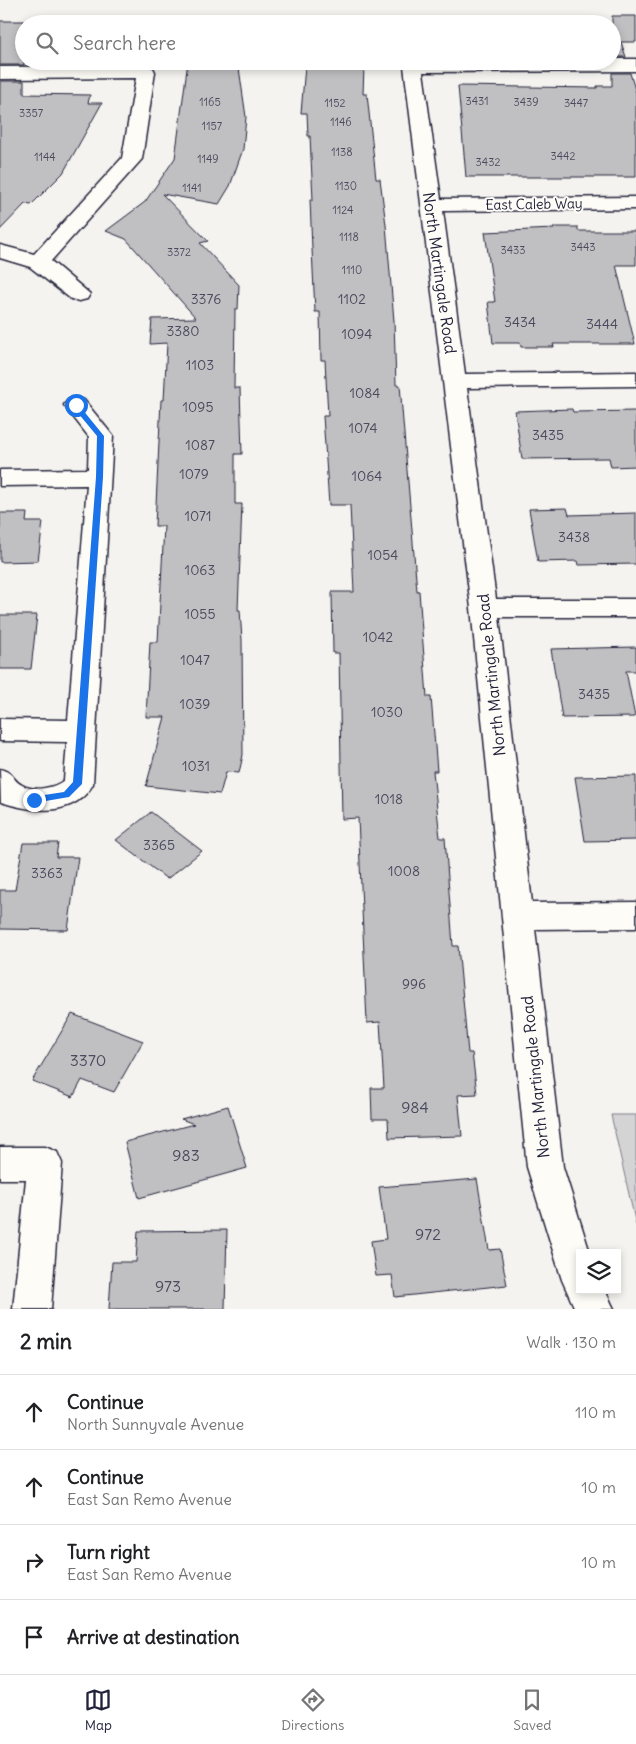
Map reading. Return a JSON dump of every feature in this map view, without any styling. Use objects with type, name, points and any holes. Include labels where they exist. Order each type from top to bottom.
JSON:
[{"type":"street","name":"North Martingale Road","points":[[621,65],[636,65]]},
{"type":"street","name":"North Martingale Road","points":[[414,70],[484,608],[545,1167],[576,1267]]},
{"type":"street","points":[[0,73],[146,72],[132,159],[38,262]]},
{"type":"street","name":"East Caleb Way","points":[[431,205],[636,203]]},
{"type":"street","points":[[0,251],[38,262],[79,294]]},
{"type":"street","points":[[455,381],[636,378]]},
{"type":"street","points":[[0,780],[11,794],[34,800],[66,795],[78,784],[100,477],[100,436],[76,405]]},
{"type":"street","points":[[0,478],[100,477]]},
{"type":"street","points":[[484,608],[636,608]]},
{"type":"street","points":[[0,730],[82,731]]},
{"type":"street","points":[[517,916],[636,915]]},
{"type":"street","points":[[0,1163],[46,1163],[32,1309]]},
{"type":"street","points":[[587,1294],[595,1309]]},
{"type":"shaded area","points":[[611,1115],[636,1115],[636,1225]]},
{"type":"building","points":[[621,16],[636,16],[636,42],[621,42]]},
{"type":"building","points":[[0,21],[15,21],[15,65],[0,65]]},
{"type":"building","points":[[621,42],[626,57],[621,57]]},
{"type":"building","points":[[187,70],[239,70],[246,117],[243,149],[230,186],[219,204],[162,194],[208,241],[200,243],[239,285],[238,309],[235,309],[234,388],[240,388],[242,454],[235,454],[235,504],[242,504],[238,610],[240,610],[242,640],[243,755],[239,773],[226,772],[220,794],[146,786],[165,717],[146,717],[150,642],[158,642],[164,526],[155,526],[161,400],[164,400],[167,343],[150,344],[152,319],[196,318],[126,239],[106,231],[145,202],[175,158]]},
{"type":"building","points":[[305,70],[364,70],[363,94],[367,94],[376,179],[380,179],[386,225],[394,321],[396,385],[400,385],[427,697],[431,697],[437,771],[433,771],[440,838],[445,838],[453,946],[458,946],[468,1053],[472,1053],[477,1094],[458,1095],[462,1136],[389,1138],[388,1119],[372,1119],[371,1088],[384,1088],[380,1022],[367,1023],[358,818],[342,819],[339,653],[333,653],[332,592],[354,592],[350,505],[329,505],[323,416],[328,416],[325,360],[321,360],[320,312],[315,312],[310,200],[313,200],[310,136],[308,136],[307,113],[301,113]]},
{"type":"building","points":[[612,73],[630,73],[636,93],[636,177],[466,177],[458,86],[597,88],[597,86],[612,86]]},
{"type":"building","points":[[0,81],[24,81],[24,94],[90,95],[88,103],[102,103],[63,173],[31,205],[25,204],[0,230]]},
{"type":"building","points":[[554,227],[578,227],[578,231],[636,231],[636,265],[616,265],[635,344],[553,344],[554,347],[521,347],[520,343],[493,343],[488,302],[495,302],[485,232],[554,229]]},
{"type":"building","points":[[572,409],[573,412],[636,411],[636,466],[611,467],[609,458],[522,459],[515,411]]},
{"type":"building","points":[[567,508],[569,515],[636,513],[636,564],[579,565],[578,561],[538,562],[529,509]]},
{"type":"building","points":[[0,513],[27,513],[26,522],[43,522],[38,561],[0,562]]},
{"type":"building","points":[[0,615],[37,615],[31,669],[0,669]]},
{"type":"building","points":[[636,647],[636,671],[626,671],[635,717],[562,718],[551,649]]},
{"type":"building","points":[[636,776],[636,840],[585,841],[575,777]]},
{"type":"building","points":[[151,812],[202,851],[167,879],[116,840]]},
{"type":"building","points":[[23,843],[58,843],[56,857],[78,857],[68,930],[0,929],[0,890],[15,890]]},
{"type":"building","points":[[72,1014],[143,1041],[114,1092],[82,1080],[73,1097],[32,1081]]},
{"type":"building","points":[[228,1106],[247,1168],[139,1198],[125,1142],[194,1124],[181,1119]]},
{"type":"building","points":[[477,1179],[489,1250],[500,1249],[507,1285],[395,1297],[392,1275],[376,1276],[371,1241],[386,1239],[379,1187]]},
{"type":"building","points":[[227,1230],[225,1309],[109,1309],[112,1262],[136,1262],[138,1231]]},
{"type":"route","points":[[34,800],[66,795],[78,784],[100,477],[100,436],[76,405]]}]
